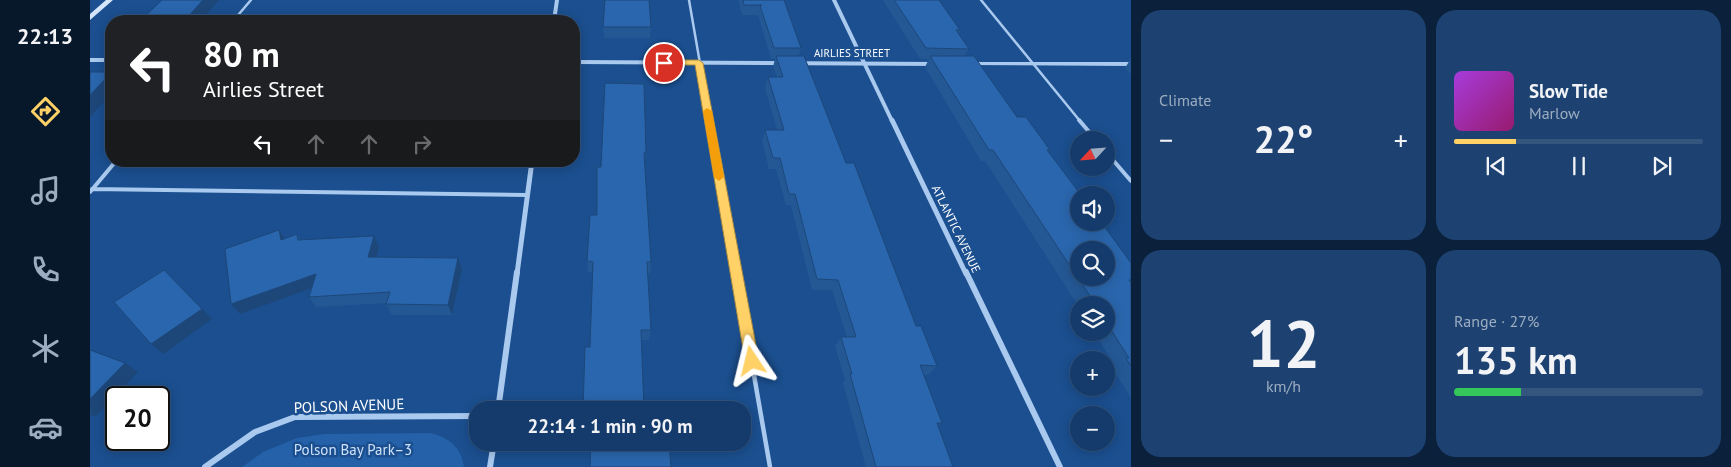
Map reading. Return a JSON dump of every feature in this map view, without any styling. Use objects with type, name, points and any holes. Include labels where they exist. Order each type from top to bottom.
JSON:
[{"type":"main road","points":[[90,18],[110,0]]},
{"type":"street","points":[[555,15],[557,0]]},
{"type":"street","name":"ATLANTIC AVENUE","points":[[834,0],[1060,467]]},
{"type":"street","points":[[90,60],[105,60]]},
{"type":"street","name":"AIRLIES STREET","points":[[580,62],[946,64]]},
{"type":"street","points":[[965,64],[1131,64]]},
{"type":"street","points":[[499,401],[531,167]]},
{"type":"street","name":"POLSON AVENUE","points":[[205,467],[255,432],[295,417],[469,416]]},
{"type":"street","points":[[490,467],[493,451]]},
{"type":"lane","points":[[239,15],[251,0]]},
{"type":"lane","points":[[689,0],[770,467]]},
{"type":"lane","points":[[981,0],[1088,131]]},
{"type":"lane","points":[[1115,162],[1131,181]]},
{"type":"lane","points":[[91,191],[111,167]]},
{"type":"lane","points":[[91,191],[526,195]]},
{"type":"green space","name":"Polson Bay Park–3","points":[[430,433],[443,437],[453,444],[460,454],[464,467],[242,467],[263,452],[297,438],[324,434]]},
{"type":"building","points":[[162,0],[203,0],[189,15],[146,15]]},
{"type":"building","points":[[605,0],[649,0],[651,27],[603,27]]},
{"type":"building","points":[[743,0],[784,0],[801,48],[774,48],[760,6],[762,5],[744,5]]},
{"type":"building","points":[[894,0],[939,0],[960,30],[956,30],[969,49],[926,48]]},
{"type":"building","points":[[776,56],[804,56],[846,163],[854,163],[916,326],[921,326],[937,366],[920,365],[942,423],[937,423],[953,467],[876,467],[841,337],[856,337],[838,280],[817,279],[795,194],[789,194],[780,158],[773,158],[765,130],[784,130],[768,77],[783,77]]},
{"type":"building","points":[[930,56],[974,56],[1017,117],[1026,117],[1050,150],[1047,150],[1074,186],[1070,186],[1070,231],[1108,231],[1115,241],[1070,241],[1070,266],[993,150],[989,150]]},
{"type":"building","points":[[90,72],[105,72],[105,79],[90,95]]},
{"type":"building","points":[[605,83],[644,84],[646,153],[644,153],[651,262],[647,262],[651,330],[641,330],[644,401],[583,401],[585,347],[590,347],[593,262],[587,261],[590,215],[597,215],[597,167],[601,167]]},
{"type":"building","points":[[279,230],[281,240],[297,234],[298,240],[374,236],[368,257],[458,258],[448,305],[386,304],[390,292],[309,297],[316,274],[231,304],[225,249]]},
{"type":"building","points":[[1115,241],[1131,263],[1131,280],[1129,280],[1131,283],[1131,366],[1126,358],[1129,358],[1115,336],[1115,296],[1090,296],[1083,286],[1115,286]]},
{"type":"building","points":[[164,270],[202,309],[151,344],[114,302]]},
{"type":"building","points":[[90,350],[125,363],[90,399]]},
{"type":"building","points":[[591,451],[670,451],[671,467],[590,467]]},
{"type":"slow traffic","points":[[707,111],[719,177]]},
{"type":"route","points":[[664,63],[699,63],[752,361]]}]
